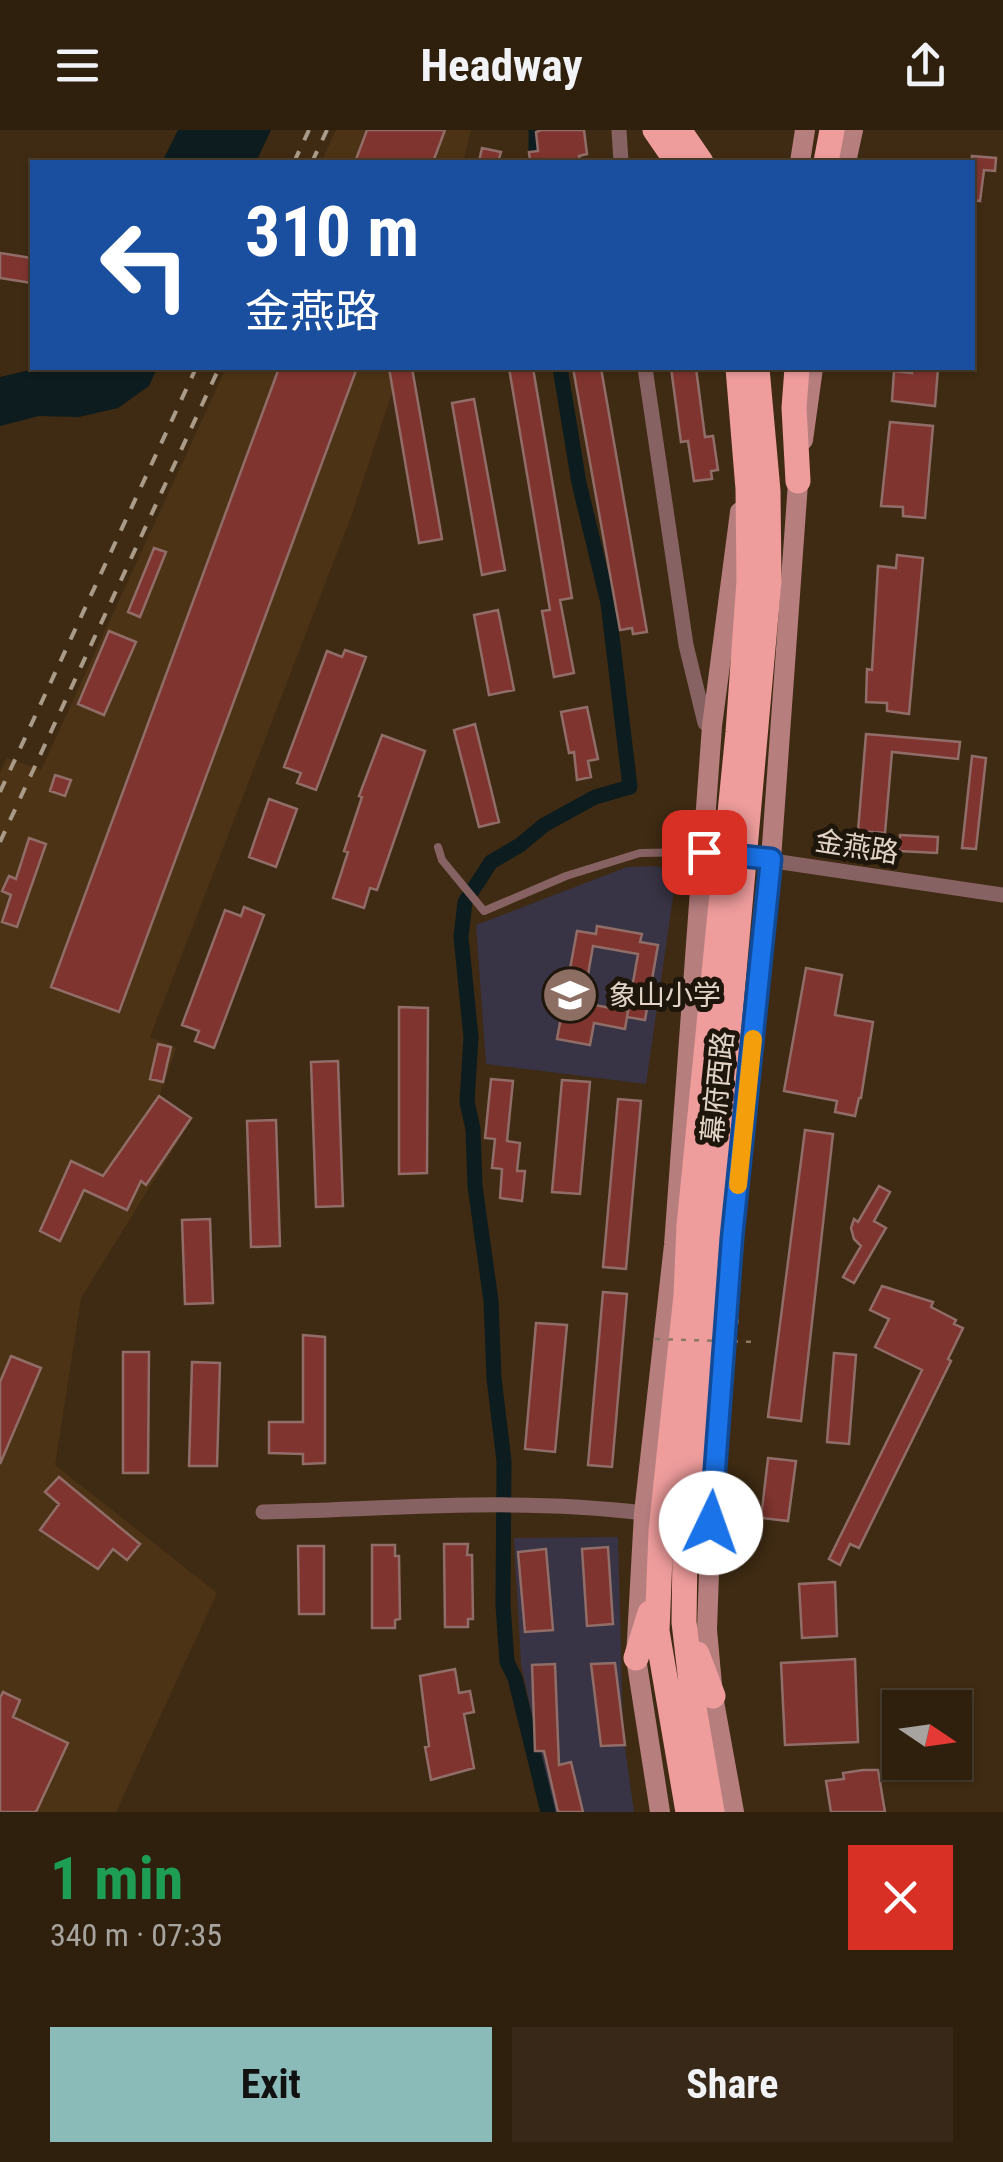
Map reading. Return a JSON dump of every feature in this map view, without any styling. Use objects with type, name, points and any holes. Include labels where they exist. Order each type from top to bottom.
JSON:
[{"type":"highway","points":[[655,130],[676,160]]},
{"type":"highway","points":[[679,130],[699,160]]},
{"type":"highway","points":[[826,160],[832,130]]},
{"type":"highway","name":"幕府西路","points":[[712,1812],[684,1622],[685,1553],[698,1396],[700,1227],[749,581],[748,489],[738,370]]},
{"type":"highway","name":"幕府西路","points":[[688,1812],[657,1631],[661,1531],[686,1295],[700,1227],[768,581],[768,491],[757,370]]},
{"type":"highway","points":[[797,370],[794,408],[798,481]]},
{"type":"highway","points":[[673,1250],[686,1295]]},
{"type":"highway","points":[[698,1396],[726,1321]]},
{"type":"highway","points":[[636,1658],[659,1584]]},
{"type":"highway","points":[[684,1622],[713,1696]]},
{"type":"main road","points":[[800,160],[805,130]]},
{"type":"main road","points":[[846,160],[853,130]]},
{"type":"main road","name":"幕府西路","points":[[660,1812],[636,1658],[644,1513],[673,1250],[712,726],[743,488],[767,370]]},
{"type":"main road","name":"幕府西路","points":[[734,1812],[713,1696],[707,1630],[712,1487],[771,859],[798,481],[813,370]]},
{"type":"main road","points":[[722,644],[736,670],[745,716],[733,855]]},
{"type":"main road","points":[[740,768],[751,780],[765,782],[777,770]]},
{"type":"main road","points":[[696,948],[710,936],[727,930],[741,932],[762,950]]},
{"type":"street","points":[[619,130],[621,160]]},
{"type":"street","points":[[645,370],[686,645],[705,723],[712,726]]},
{"type":"street","name":"金燕路","points":[[704,852],[1003,895]]},
{"type":"street","points":[[263,1512],[572,1504],[644,1513]]},
{"type":"lane","points":[[438,847],[442,860],[484,911],[566,876],[640,853],[704,852]]},
{"type":"path","points":[[655,1339],[758,1342]]},
{"type":"shaded area","points":[[178,130],[271,130],[257,160],[163,160]]},
{"type":"shaded area","points":[[336,130],[471,130],[464,160],[322,160]]},
{"type":"shaded area","points":[[30,370],[156,370],[149,386],[118,408],[79,417],[39,416],[0,426],[0,377]]},
{"type":"shaded area","points":[[225,370],[399,370],[352,514],[150,1037],[176,1048],[159,1097],[193,1117],[81,1298],[55,1465],[217,1593],[116,1812],[0,1812],[0,773],[7,758],[41,770]]},
{"type":"shaded area","name":"象山小学","points":[[657,866],[671,874],[674,890],[646,1084],[486,1064],[476,925],[627,867]]},
{"type":"shaded area","points":[[618,1537],[623,1733],[634,1812],[553,1812],[521,1664],[514,1538]]},
{"type":"building","points":[[367,130],[445,130],[434,160],[356,160]]},
{"type":"building","points":[[584,130],[587,154],[579,156],[580,160],[530,160],[529,152],[538,151],[536,132]]},
{"type":"building","points":[[482,148],[501,152],[499,160],[479,160]]},
{"type":"building","points":[[972,156],[996,158],[995,171],[984,170],[980,201],[975,200]]},
{"type":"building","points":[[0,253],[30,258],[30,283],[0,278]]},
{"type":"building","points":[[278,370],[356,370],[119,1012],[51,987]]},
{"type":"building","points":[[389,370],[412,370],[442,539],[419,543]]},
{"type":"building","points":[[509,370],[533,370],[572,598],[560,600],[574,673],[554,677],[542,611],[550,610]]},
{"type":"building","points":[[573,370],[601,370],[647,632],[633,634],[632,628],[620,630]]},
{"type":"building","points":[[671,370],[696,370],[705,437],[713,436],[718,470],[711,471],[712,479],[694,481],[688,441],[681,442]]},
{"type":"building","points":[[938,370],[935,406],[892,401],[894,371]]},
{"type":"building","points":[[474,399],[505,570],[482,575],[452,403]]},
{"type":"building","points":[[890,422],[933,426],[925,518],[903,516],[903,507],[881,506]]},
{"type":"building","points":[[154,548],[166,552],[140,617],[128,612]]},
{"type":"building","points":[[897,555],[923,558],[909,714],[887,711],[887,703],[866,702],[867,669],[872,670],[878,566],[896,568]]},
{"type":"building","points":[[498,610],[514,690],[489,695],[474,615]]},
{"type":"building","points":[[109,631],[136,642],[104,715],[78,704]]},
{"type":"building","points":[[345,650],[366,657],[316,790],[297,783],[301,773],[284,767],[327,651],[342,657]]},
{"type":"building","points":[[587,707],[598,759],[588,761],[591,777],[577,780],[574,752],[569,753],[561,712]]},
{"type":"building","points":[[475,724],[499,822],[479,827],[454,730]]},
{"type":"building","points":[[866,734],[960,742],[958,759],[892,752],[885,833],[858,831]]},
{"type":"building","points":[[382,735],[425,751],[377,890],[370,888],[364,908],[333,898],[348,852],[344,851],[362,797],[359,796]]},
{"type":"building","points":[[972,756],[986,758],[976,849],[962,848]]},
{"type":"building","points":[[55,775],[71,780],[65,796],[50,791]]},
{"type":"building","points":[[269,799],[297,809],[276,867],[249,857]]},
{"type":"building","points":[[900,835],[938,837],[937,853],[899,851]]},
{"type":"building","points":[[29,838],[46,844],[17,927],[2,922],[11,895],[2,891],[9,876],[16,879]]},
{"type":"building","points":[[244,907],[264,915],[214,1048],[195,1041],[199,1031],[182,1025],[225,910],[241,916]]},
{"type":"building","points":[[597,926],[642,934],[640,942],[658,945],[645,1020],[627,1017],[625,1029],[594,1023],[590,1045],[557,1039],[577,931],[596,934]],"holes":[[[593,946],[638,954],[627,1017],[628,1011],[583,1003]]]},
{"type":"building","points":[[806,968],[842,975],[835,1015],[873,1022],[855,1116],[835,1112],[837,1101],[784,1091]]},
{"type":"building","points":[[399,1007],[428,1008],[427,1173],[399,1174]]},
{"type":"building","points":[[158,1044],[171,1047],[163,1082],[150,1079]]},
{"type":"building","points":[[338,1061],[343,1206],[316,1207],[311,1062]]},
{"type":"building","points":[[491,1079],[513,1081],[507,1141],[520,1143],[517,1171],[525,1171],[522,1201],[500,1198],[502,1169],[492,1168],[495,1139],[485,1138]]},
{"type":"building","points":[[562,1080],[590,1082],[580,1194],[552,1192]]},
{"type":"building","points":[[159,1096],[191,1118],[146,1185],[141,1181],[127,1210],[84,1190],[60,1241],[40,1231],[71,1161],[103,1176]]},
{"type":"building","points":[[618,1099],[641,1101],[626,1269],[603,1267]]},
{"type":"building","points":[[276,1120],[280,1246],[251,1247],[247,1121]]},
{"type":"building","points":[[805,1130],[833,1134],[801,1421],[768,1417]]},
{"type":"building","points":[[879,1186],[890,1192],[874,1221],[886,1228],[854,1283],[843,1277],[861,1246],[851,1228]]},
{"type":"building","points":[[210,1219],[213,1303],[185,1304],[182,1220]]},
{"type":"building","points":[[882,1286],[933,1302],[931,1307],[963,1328],[948,1359],[951,1361],[859,1548],[850,1544],[840,1565],[829,1559],[922,1370],[875,1347],[889,1319],[870,1310]]},
{"type":"building","points":[[603,1292],[627,1294],[612,1467],[588,1465]]},
{"type":"building","points":[[536,1323],[567,1325],[555,1452],[525,1449]]},
{"type":"building","points":[[303,1335],[325,1337],[325,1463],[303,1464],[303,1454],[269,1453],[269,1422],[303,1422]]},
{"type":"building","points":[[123,1352],[149,1352],[148,1473],[123,1473]]},
{"type":"building","points":[[834,1353],[856,1355],[849,1444],[827,1442]]},
{"type":"building","points":[[11,1356],[41,1368],[0,1464],[0,1382]]},
{"type":"building","points":[[192,1362],[220,1363],[217,1466],[189,1466]]},
{"type":"building","points":[[768,1458],[796,1461],[788,1521],[761,1518]]},
{"type":"building","points":[[59,1477],[140,1544],[127,1560],[113,1549],[98,1569],[40,1530],[59,1504],[45,1492]]},
{"type":"building","points":[[444,1544],[468,1544],[467,1555],[472,1555],[473,1619],[468,1619],[468,1627],[445,1627]]},
{"type":"building","points":[[372,1545],[395,1545],[395,1556],[399,1556],[400,1619],[395,1620],[395,1628],[372,1628]]},
{"type":"building","points":[[298,1546],[324,1546],[324,1614],[299,1614]]},
{"type":"building","points":[[608,1547],[613,1624],[587,1626],[582,1549]]},
{"type":"building","points":[[546,1549],[553,1630],[525,1632],[518,1552]]},
{"type":"building","points":[[835,1582],[837,1636],[802,1638],[799,1584]]},
{"type":"building","points":[[855,1659],[858,1742],[785,1745],[781,1663]]},
{"type":"building","points":[[615,1663],[625,1745],[601,1746],[591,1664]]},
{"type":"building","points":[[555,1664],[559,1765],[571,1762],[583,1812],[558,1812],[544,1751],[535,1751],[532,1665]]},
{"type":"building","points":[[455,1669],[459,1693],[470,1691],[474,1712],[464,1714],[474,1768],[431,1780],[420,1676]]},
{"type":"building","points":[[3,1692],[20,1700],[13,1717],[68,1743],[36,1812],[0,1812]]},
{"type":"building","points":[[878,1770],[885,1812],[831,1812],[826,1781],[844,1779],[843,1773]]},
{"type":"waterway","points":[[536,130],[536,160]]},
{"type":"waterway","points":[[548,1812],[515,1678],[507,1662],[503,1605],[504,1461],[494,1378],[491,1301],[467,1102],[471,1037],[461,937],[465,902],[491,862],[544,825],[595,797],[630,787],[608,603],[579,483],[560,370]]},
{"type":"railway","points":[[295,160],[309,130]]},
{"type":"railway","points":[[313,160],[327,130]]},
{"type":"railway","points":[[0,792],[195,370]]},
{"type":"railway","points":[[0,842],[218,370]]},
{"type":"slow traffic","points":[[738,1185],[753,1039]]},
{"type":"place","name":"象山小学","points":[[570,995]]},
{"type":"route","points":[[704,852],[771,859],[732,1238],[711,1523]]}]
